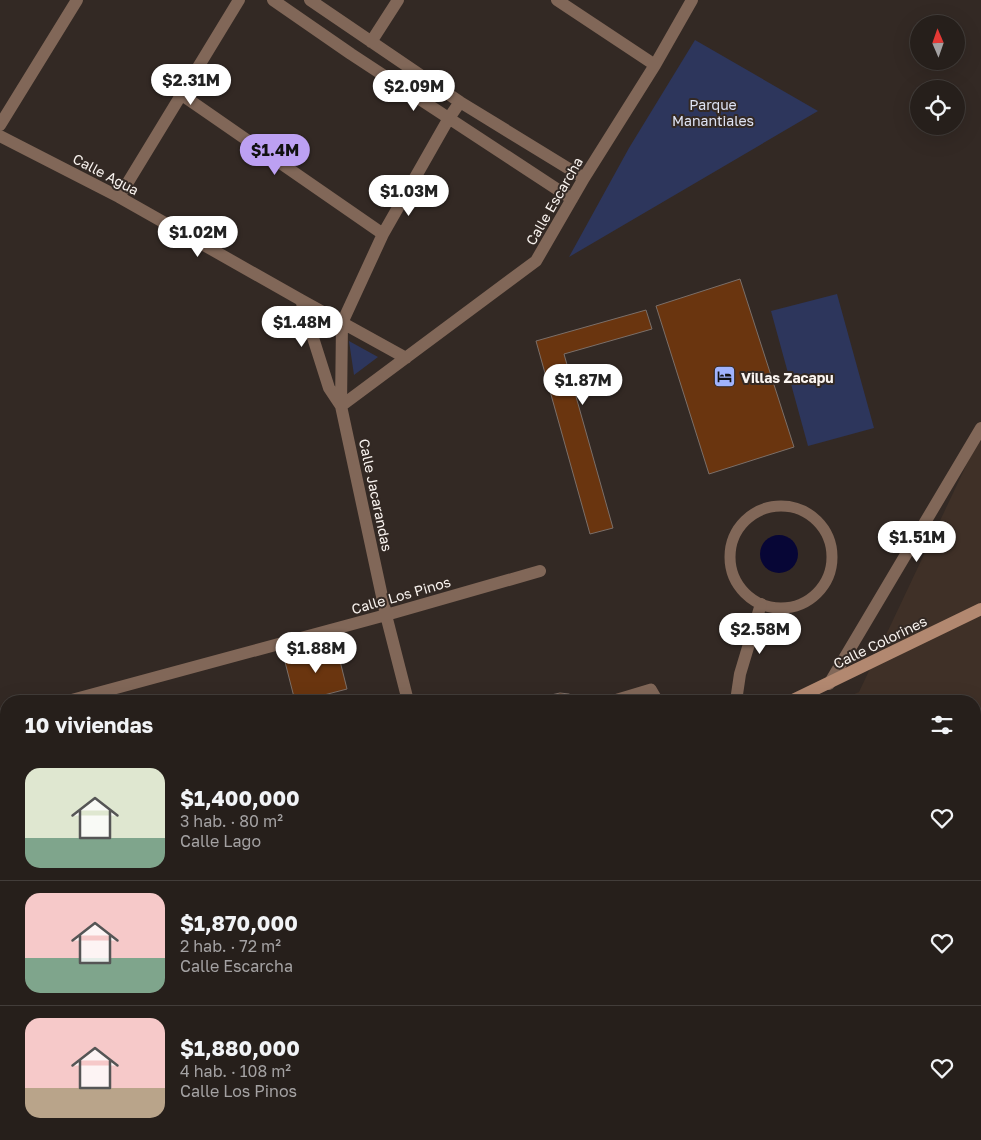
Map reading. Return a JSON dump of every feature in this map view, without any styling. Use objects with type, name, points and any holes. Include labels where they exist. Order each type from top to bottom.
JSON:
[{"type":"main road","name":"Calle Colorines","points":[[804,695],[981,609]]},
{"type":"street","points":[[0,125],[77,0]]},
{"type":"street","points":[[120,197],[239,0]]},
{"type":"street","points":[[273,0],[351,54],[572,199]]},
{"type":"street","points":[[310,0],[460,102],[584,178]]},
{"type":"street","points":[[371,42],[398,0]]},
{"type":"street","points":[[557,0],[655,65]]},
{"type":"street","name":"Calle Escarcha","points":[[341,406],[536,261],[584,178],[655,65],[692,0]]},
{"type":"street","points":[[182,94],[383,234]]},
{"type":"street","points":[[341,406],[342,322],[383,234],[460,102]]},
{"type":"street","name":"Calle Agua","points":[[0,136],[120,197],[406,358]]},
{"type":"street","name":"Calle Jacarandas","points":[[301,300],[329,388],[341,406],[386,615],[406,695]]},
{"type":"street","points":[[829,684],[981,428]]},
{"type":"street","name":"Calle Los Pinos","points":[[90,695],[540,571]]},
{"type":"street","points":[[737,695],[740,674],[761,604]]},
{"type":"lane","points":[[782,506],[799,510],[814,518],[824,531],[831,546],[832,563],[827,580],[817,593],[803,603],[788,609],[761,604],[754,601],[742,590],[733,576],[730,560],[732,543],[739,528],[751,516],[766,509],[782,506]]},
{"type":"lane","points":[[631,695],[651,689],[654,695]]},
{"type":"shaded area","points":[[981,434],[981,695],[852,695],[859,692]]},
{"type":"shaded area","points":[[779,535],[793,540],[798,554],[793,568],[779,573],[765,568],[760,554],[765,540]]},
{"type":"green space","name":"Parque Manantiales","points":[[695,40],[818,111],[569,257],[629,148]]},
{"type":"green space","points":[[837,294],[874,428],[808,446],[771,311]]},
{"type":"green space","points":[[349,341],[378,357],[354,375]]},
{"type":"building","name":"Villas Zacapu","points":[[740,279],[794,447],[709,474],[656,306]]},
{"type":"building","points":[[646,310],[652,329],[564,354],[613,528],[590,534],[536,341]]},
{"type":"building","points":[[336,645],[347,689],[324,695],[293,695],[284,658]]},
{"type":"building","points":[[560,693],[571,695],[551,695]]},
{"type":"place","name":"Villas Zacapu","points":[[725,377]]}]
